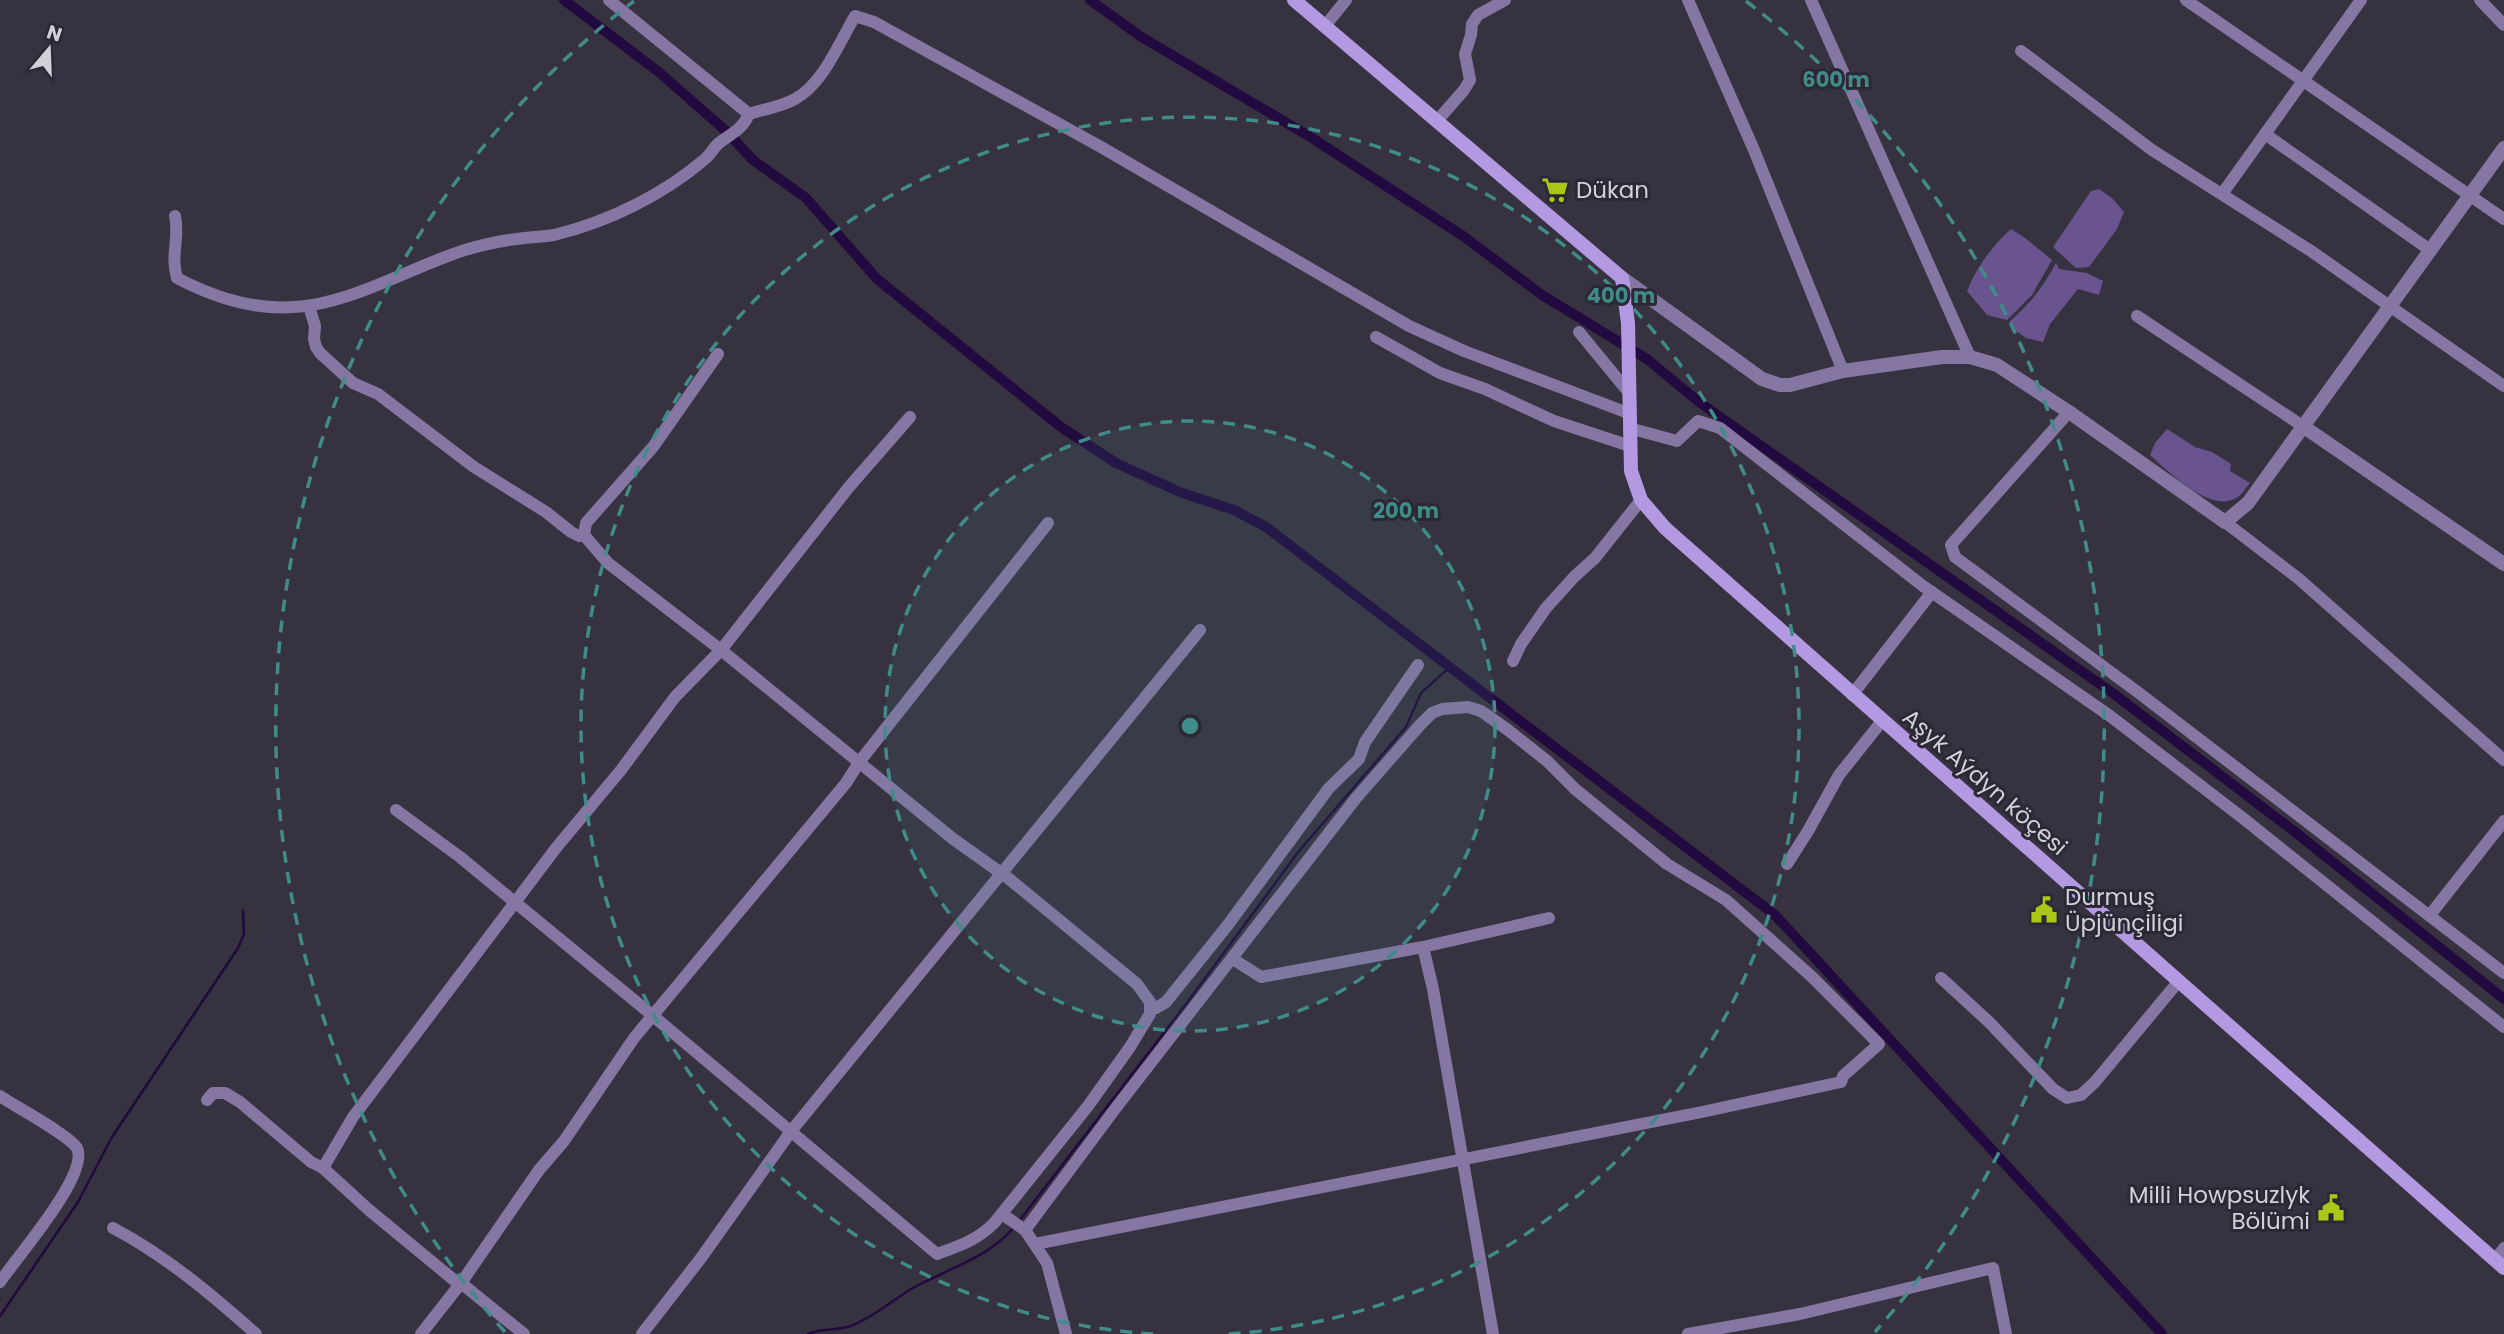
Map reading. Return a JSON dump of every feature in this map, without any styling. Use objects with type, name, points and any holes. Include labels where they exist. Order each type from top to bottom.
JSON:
[{"type":"main road","points":[[1294,0],[1622,278]]},
{"type":"main road","name":"Aşyk Aýdyn köçesi","points":[[1622,278],[1629,323],[1631,471],[1641,500],[1665,528],[2499,1264]]},
{"type":"street","points":[[610,0],[749,114]]},
{"type":"street","points":[[1325,26],[1346,0]]},
{"type":"street","points":[[1437,121],[1465,90],[1470,80],[1465,54],[1472,24],[1478,15],[1505,0]]},
{"type":"street","points":[[1688,0],[1754,150],[1843,371]]},
{"type":"street","points":[[1811,0],[1970,357]]},
{"type":"street","points":[[2186,0],[2504,219]]},
{"type":"street","points":[[2222,194],[2361,0]]},
{"type":"street","points":[[2480,0],[2504,25]]},
{"type":"street","points":[[175,216],[178,228],[174,244],[177,278],[227,299],[312,315],[466,250],[516,239],[554,235],[634,205],[677,180],[707,158],[719,144],[744,124],[749,114],[778,106],[803,94],[820,78],[855,16],[874,22],[1101,147],[1409,326],[1677,441],[1698,421],[1720,428],[1932,592],[2110,716],[2244,818],[2504,1027]]},
{"type":"street","points":[[2021,51],[2152,150],[2311,251],[2504,386]]},
{"type":"street","points":[[2265,134],[2431,250]]},
{"type":"street","points":[[2225,522],[2248,503],[2504,148]]},
{"type":"street","points":[[1622,278],[1762,379],[1780,385],[1790,385],[1843,371],[1942,357],[1970,357],[1997,365],[2069,412],[2225,522],[2299,579],[2504,760]]},
{"type":"street","points":[[312,315],[314,339],[320,353],[353,383],[378,394],[474,467],[579,536],[584,535]]},
{"type":"street","points":[[2137,316],[2504,564]]},
{"type":"street","points":[[1579,332],[1594,354],[1630,388]]},
{"type":"street","points":[[1376,337],[1440,373],[1485,389],[1554,421],[1630,446]]},
{"type":"street","points":[[584,535],[586,523],[653,447],[718,354]]},
{"type":"street","points":[[2069,412],[1951,545],[1955,557],[2139,693],[2504,972]]},
{"type":"street","points":[[323,1168],[354,1116],[556,848],[621,770],[675,697],[720,650],[849,487],[911,416]]},
{"type":"street","points":[[1513,661],[1521,644],[1546,608],[1595,558],[1641,500]]},
{"type":"street","points":[[421,1334],[461,1284],[652,1015],[846,783],[1048,523]]},
{"type":"street","points":[[396,810],[516,904],[743,1093],[792,1130],[936,1254],[968,1243],[985,1233],[1004,1216],[1102,1087],[1150,1014],[1150,1002],[1137,984],[1000,872],[952,838],[608,563],[584,535]]},
{"type":"street","points":[[1852,695],[1932,592]]},
{"type":"street","points":[[642,1334],[701,1258],[792,1130],[1200,630]]},
{"type":"street","points":[[1150,1007],[1156,1008],[1166,1002],[1227,926],[1329,788],[1359,759],[1365,742],[1418,665]]},
{"type":"street","points":[[1024,1229],[1356,798],[1420,725],[1432,713],[1442,709],[1468,707],[1481,710],[1508,730],[1667,864],[1726,900],[1811,976],[1879,1044],[1843,1076],[1841,1082],[1035,1244]]},
{"type":"street","points":[[1787,864],[1839,775],[1882,721]]},
{"type":"street","points":[[2430,915],[2504,821]]},
{"type":"street","points":[[1233,959],[1261,977],[1423,947],[1549,918]]},
{"type":"street","points":[[1423,947],[1433,989],[1493,1334]]},
{"type":"street","points":[[1941,978],[1989,1022],[2053,1089],[2067,1098],[2081,1095],[2095,1082],[2178,982]]},
{"type":"street","points":[[207,1100],[214,1093],[225,1093],[233,1097],[524,1334]]},
{"type":"street","points":[[0,1096],[67,1139],[77,1149],[79,1156],[74,1176],[55,1209],[0,1282]]},
{"type":"street","points":[[1004,1216],[1024,1229],[1047,1263],[1066,1334]]},
{"type":"street","points":[[113,1228],[158,1254],[205,1289],[256,1334]]},
{"type":"street","points":[[2499,1264],[2504,1248]]},
{"type":"street","points":[[1688,1334],[1800,1314],[1993,1268],[2006,1334]]},
{"type":"shaded area","points":[[2099,189],[2112,198],[2124,212],[2117,229],[2089,267],[2076,268],[2053,247],[2091,191]]},
{"type":"shaded area","points":[[2011,229],[2052,260],[2032,295],[2007,320],[1987,315],[1967,291],[1985,258]]},
{"type":"shaded area","points":[[2056,263],[2059,269],[2087,273],[2103,281],[2099,295],[2078,289],[2050,324],[2043,342],[2026,338],[2011,327],[2010,321],[2036,294]]},
{"type":"shaded area","points":[[2167,429],[2195,447],[2212,452],[2231,464],[2230,471],[2250,483],[2239,496],[2228,501],[2217,501],[2179,481],[2150,455],[2155,443]]},
{"type":"waterway","points":[[564,0],[660,73],[726,131],[753,160],[806,198],[877,279],[1061,427],[1116,463],[1182,493],[1234,510],[1266,527],[1775,915],[2162,1334]]},
{"type":"waterway","points":[[1090,0],[1140,36],[1312,138],[1463,236],[1542,295],[1647,359],[1699,402],[2114,694],[2295,832],[2504,999]]},
{"type":"waterway","points":[[1020,1220],[1186,1004],[1299,851],[1406,727],[1421,693],[1451,666]]},
{"type":"waterway","points":[[0,1316],[78,1202],[112,1137],[238,948],[244,934],[243,910]]},
{"type":"waterway","points":[[808,1334],[859,1323],[911,1289],[992,1248],[1013,1228]]},
{"type":"place","name":"Dükan","points":[[1555,190]]},
{"type":"place","name":"Durmuş Üpjünçiligi","points":[[2044,910]]},
{"type":"place","name":"Milli Howpsuzlyk Bölümi","points":[[2331,1208]]}]
